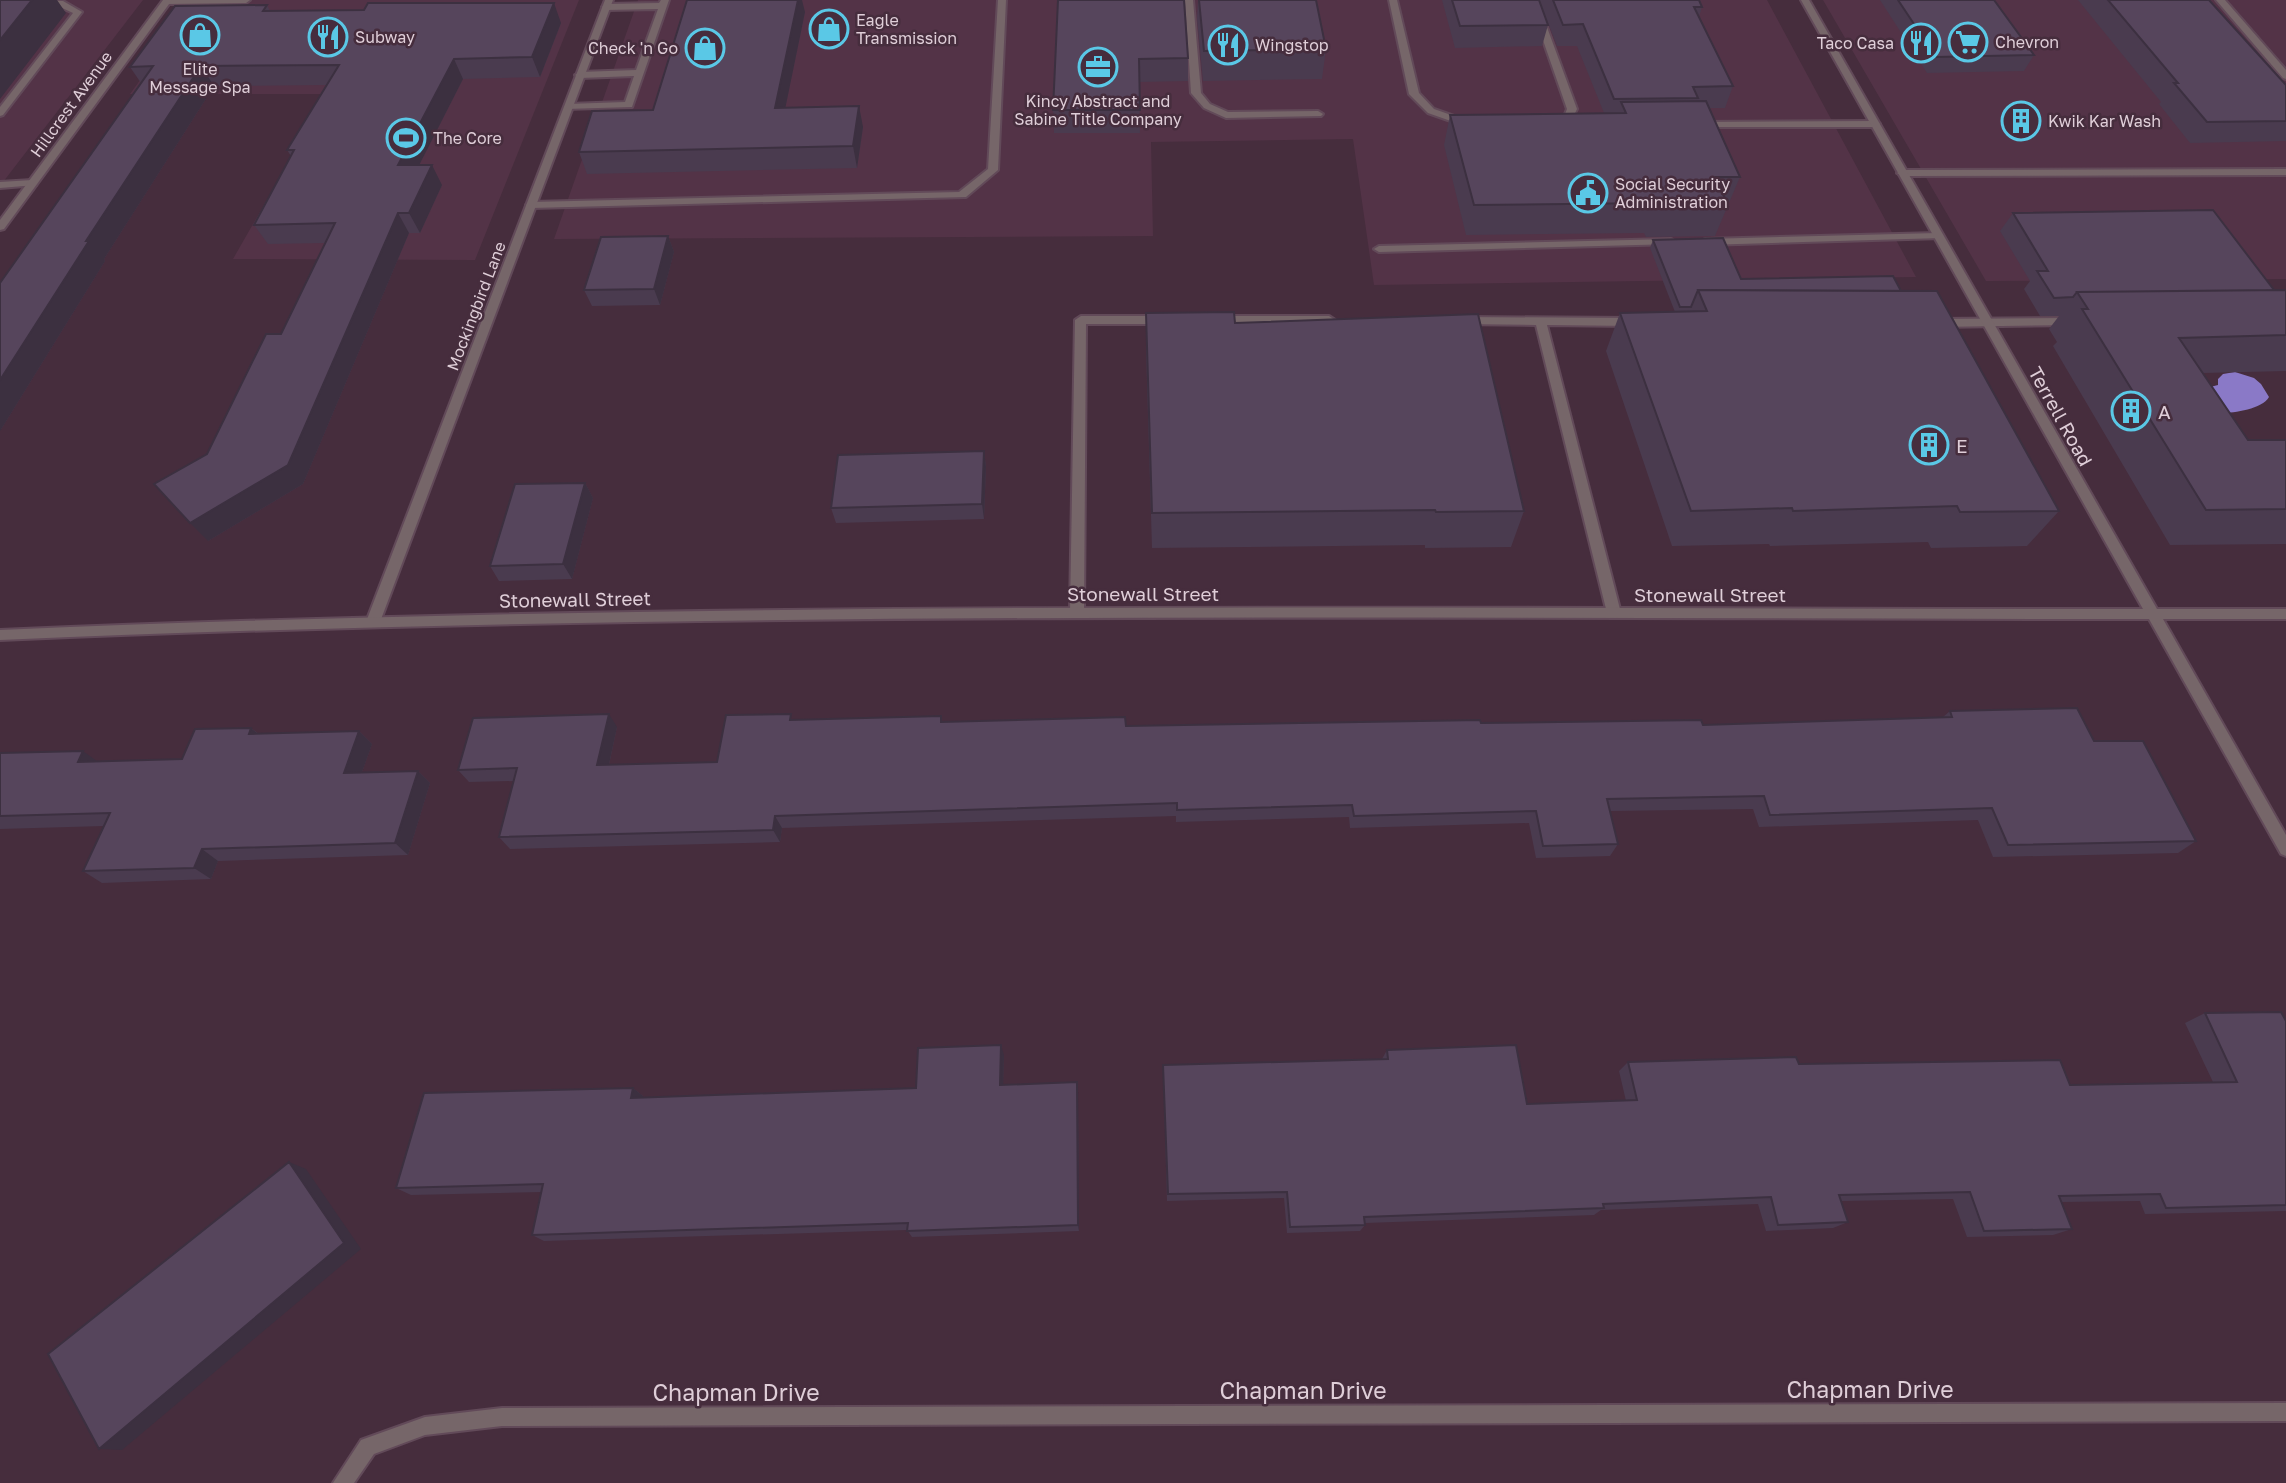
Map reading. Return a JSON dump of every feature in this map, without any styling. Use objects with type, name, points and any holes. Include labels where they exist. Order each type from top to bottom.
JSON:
[{"type":"street","points":[[168,0],[246,0]]},
{"type":"street","name":"Hillcrest Avenue","points":[[0,227],[168,0]]},
{"type":"street","points":[[531,205],[962,195],[993,170],[1002,0]]},
{"type":"street","points":[[1189,0],[1196,93],[1207,106],[1226,115],[1318,114]]},
{"type":"street","points":[[1393,0],[1414,94],[1431,111],[1458,122],[1482,127]]},
{"type":"street","points":[[1533,0],[1572,110],[1565,126]]},
{"type":"street","name":"Terrell Road","points":[[1805,0],[2286,849]]},
{"type":"street","points":[[2220,0],[2286,76]]},
{"type":"street","points":[[0,113],[78,12],[60,3],[24,2]]},
{"type":"street","points":[[568,107],[629,104],[664,3],[608,3]]},
{"type":"street","name":"Mockingbird Lane","points":[[373,622],[608,3]]},
{"type":"street","points":[[580,75],[640,73]]},
{"type":"street","points":[[1686,125],[1875,124]]},
{"type":"street","points":[[1553,127],[1578,126]]},
{"type":"street","points":[[1902,173],[2286,172]]},
{"type":"street","points":[[0,185],[32,183]]},
{"type":"street","points":[[1379,249],[1938,236]]},
{"type":"street","points":[[1077,612],[1081,320],[1177,320]]},
{"type":"street","points":[[1205,320],[1342,320]]},
{"type":"street","points":[[1452,320],[1650,322]]},
{"type":"street","points":[[1540,321],[1614,613]]},
{"type":"street","points":[[1920,323],[2083,322]]},
{"type":"street","name":"Stonewall Street","points":[[0,635],[161,627],[746,614],[2286,614]]},
{"type":"street","name":"Chapman Drive","points":[[342,1483],[368,1447],[425,1426],[502,1417],[2286,1412]]},
{"type":"shaded area","points":[[0,0],[143,0],[0,186]]},
{"type":"shaded area","points":[[198,0],[579,0],[475,260],[233,259],[327,94],[130,94]]},
{"type":"shaded area","points":[[638,0],[1767,0],[1916,277],[1374,285],[1353,139],[1151,142],[1153,236],[554,239]]},
{"type":"shaded area","points":[[1823,0],[2286,0],[2286,279],[1986,281]]},
{"type":"shaded area","points":[[2235,372],[2254,378],[2269,397],[2261,405],[2221,413],[2206,388],[2218,385],[2218,379],[2223,374]]},
{"type":"building","points":[[0,0],[32,0],[0,40]]},
{"type":"building","points":[[687,0],[798,0],[775,108],[859,106],[853,146],[579,152],[592,111],[653,110]]},
{"type":"building","name":"Kincy Abstract and Sabine Title Company","points":[[1058,0],[1184,0],[1188,58],[1139,59],[1140,110],[1053,110]]},
{"type":"building","points":[[1199,0],[1316,0],[1326,49],[1204,51]]},
{"type":"building","points":[[1452,0],[1539,0],[1548,25],[1460,26]]},
{"type":"building","points":[[1553,0],[1699,0],[1702,7],[1694,7],[1733,86],[1693,87],[1698,98],[1614,99],[1583,24],[1563,25]]},
{"type":"building","points":[[1898,0],[1994,0],[2034,55],[1936,57]]},
{"type":"building","points":[[2108,0],[2209,0],[2286,85],[2286,121],[2207,122]]},
{"type":"building","points":[[368,3],[554,3],[532,57],[454,59],[398,165],[432,165],[409,213],[398,213],[288,465],[190,523],[154,484],[207,454],[266,334],[281,334],[335,223],[254,225],[294,150],[287,150],[339,65],[201,66],[86,241],[89,241],[0,380],[0,283],[153,66],[130,67],[175,6],[267,5],[263,11],[364,10]]},
{"type":"building","points":[[1706,101],[1740,177],[1716,177],[1728,206],[1657,208],[1655,203],[1474,205],[1450,115],[1626,113],[1621,102]]},
{"type":"building","points":[[2213,210],[2274,290],[2077,292],[2073,297],[2054,298],[2037,271],[2048,271],[2013,213]]},
{"type":"building","points":[[668,236],[654,289],[584,290],[601,237]]},
{"type":"building","points":[[1723,238],[1741,279],[1893,276],[1901,291],[1698,290],[1691,307],[1680,307],[1653,240]]},
{"type":"building","points":[[1698,290],[1937,291],[2059,511],[1960,512],[1957,506],[1691,511],[1620,313],[1707,311]]},
{"type":"building","points":[[2286,290],[2286,335],[2179,338],[2248,440],[2286,440],[2286,509],[2206,510],[2082,309],[2088,309],[2077,292]]},
{"type":"building","points":[[1234,312],[1235,323],[1478,314],[1524,511],[1152,513],[1146,313]]},
{"type":"building","points":[[984,451],[982,504],[831,508],[838,455]]},
{"type":"building","points":[[585,483],[563,564],[490,566],[515,484]]},
{"type":"building","points":[[2077,708],[2094,741],[2143,741],[2196,841],[2008,845],[1992,808],[1770,815],[1764,796],[1607,799],[1618,844],[1543,846],[1536,811],[1354,816],[1352,805],[1177,810],[1177,803],[775,816],[773,830],[499,837],[517,768],[458,770],[473,718],[609,714],[597,765],[717,762],[726,715],[791,714],[790,720],[941,716],[941,722],[1125,717],[1126,726],[1480,720],[1481,723],[1701,720],[1703,725],[1952,717],[1950,711]]},
{"type":"building","points":[[251,728],[249,734],[359,731],[344,773],[418,771],[395,843],[202,849],[194,868],[83,871],[110,813],[0,816],[0,753],[83,751],[78,762],[182,759],[195,729]]},
{"type":"building","points":[[2281,1012],[2286,1021],[2286,1205],[2166,1208],[2160,1194],[2059,1196],[2072,1229],[1984,1231],[1970,1192],[1839,1195],[1848,1222],[1778,1225],[1771,1197],[1603,1204],[1604,1208],[1364,1217],[1365,1225],[1290,1227],[1287,1192],[1168,1194],[1163,1065],[1388,1059],[1387,1050],[1516,1045],[1527,1104],[1637,1100],[1628,1062],[1796,1057],[1799,1064],[2060,1060],[2070,1085],[2237,1082],[2205,1013]]},
{"type":"building","points":[[1001,1045],[1000,1085],[1077,1082],[1078,1225],[907,1231],[908,1223],[532,1235],[543,1184],[396,1188],[424,1093],[633,1088],[631,1098],[916,1088],[918,1048]]},
{"type":"building","points":[[289,1162],[344,1243],[99,1449],[48,1354]]},
{"type":"place","name":"Eagle Transmission","points":[[829,29]]},
{"type":"place","name":"Elite Message Spa","points":[[200,35]]},
{"type":"place","name":"Subway","points":[[328,37]]},
{"type":"place","name":"Chevron","points":[[1968,42]]},
{"type":"place","name":"Taco Casa","points":[[1921,43]]},
{"type":"place","name":"Wingstop","points":[[1228,45]]},
{"type":"place","name":"Check 'n Go","points":[[705,48]]},
{"type":"place","name":"Kincy Abstract and Sabine Title Company","points":[[1098,67]]},
{"type":"place","name":"Kwik Kar Wash","points":[[2021,121]]},
{"type":"place","name":"The Core","points":[[406,138]]},
{"type":"place","name":"Social Security Administration","points":[[1588,193]]},
{"type":"place","name":"A","points":[[2131,411]]},
{"type":"place","name":"E","points":[[1929,445]]}]
